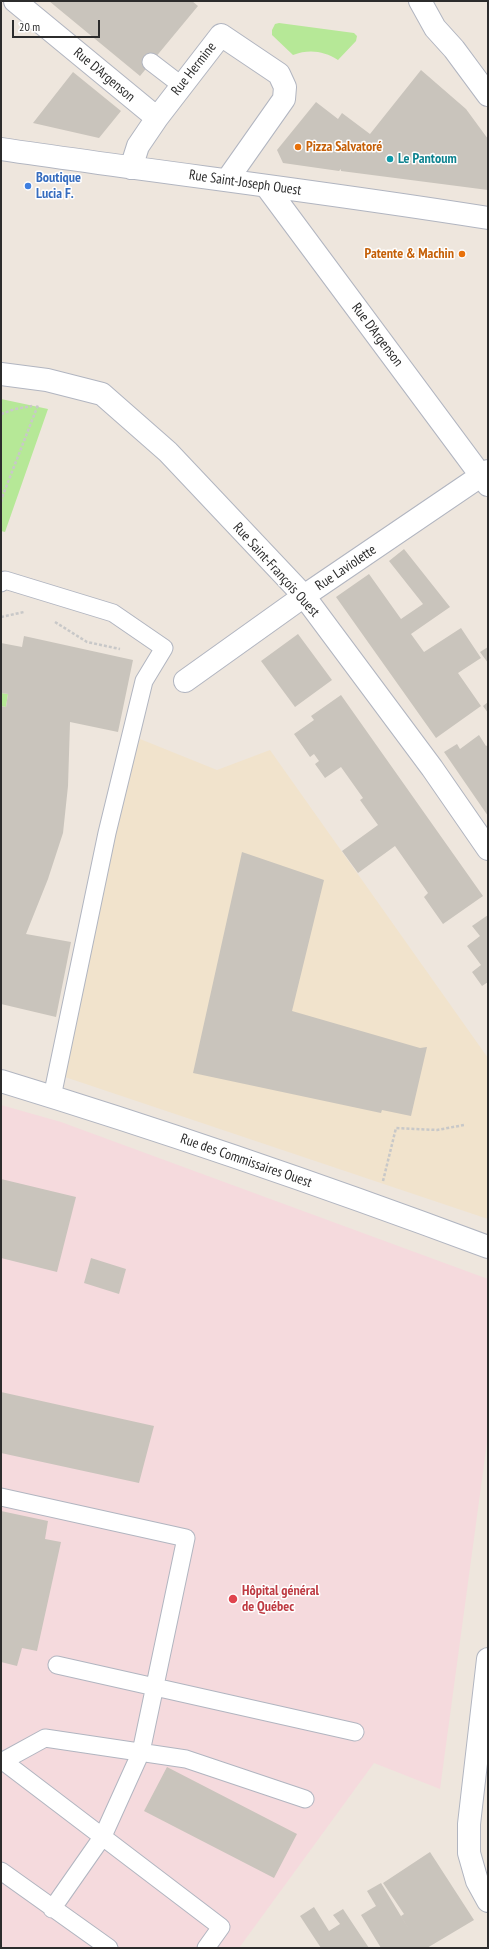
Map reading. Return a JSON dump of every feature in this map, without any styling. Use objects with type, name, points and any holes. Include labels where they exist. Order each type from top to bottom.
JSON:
[{"type":"street","name":"Rue D'Argenson","points":[[15,1],[157,118]]},
{"type":"street","points":[[420,1],[435,28],[454,49],[488,95]]},
{"type":"street","name":"Rue Hermine","points":[[132,168],[138,146],[181,85],[221,35],[279,74],[285,87],[284,99],[227,180]]},
{"type":"street","name":"Rue Saint-Joseph Ouest","points":[[1,149],[488,218]]},
{"type":"street","name":"Rue D'Argenson","points":[[266,186],[486,477]]},
{"type":"street","name":"Rue Saint-François Ouest","points":[[1,374],[48,380],[102,394],[168,452],[304,596],[432,768],[488,849]]},
{"type":"street","name":"Rue Laviolette","points":[[185,681],[304,596],[486,477]]},
{"type":"street","name":"Rue des Commissaires Ouest","points":[[1,1081],[151,1129],[377,1206],[488,1247]]},
{"type":"street","points":[[488,1659],[469,1824],[469,1853],[477,1881],[488,1901]]},
{"type":"lane","points":[[151,62],[181,85]]},
{"type":"lane","points":[[1,582],[5,580],[113,612],[164,648],[144,681],[107,833],[52,1097]]},
{"type":"lane","points":[[1,1497],[186,1538],[141,1752],[103,1836],[52,1909]]},
{"type":"lane","points":[[57,1665],[355,1732]]},
{"type":"lane","points":[[206,1948],[221,1927],[103,1836],[2,1761],[45,1738],[186,1759],[305,1799]]},
{"type":"lane","points":[[1,1871],[52,1909],[109,1948]]},
{"type":"path","points":[[1,502],[2,495],[48,380]]},
{"type":"path","points":[[1,414],[15,409],[38,405]]},
{"type":"path","points":[[1,617],[28,611]]},
{"type":"path","points":[[54,622],[87,642],[126,650]]},
{"type":"path","points":[[377,1206],[396,1128],[437,1130],[464,1124]]},
{"type":"shaded area","points":[[140,739],[217,770],[270,750],[488,1058],[488,1219],[56,1074],[129,770]]},
{"type":"shaded area","name":"Hôpital général de Québec","points":[[1,1105],[61,1122],[488,1279],[488,1435],[440,1789],[374,1763],[239,1948],[1,1948]]},
{"type":"green space","points":[[279,23],[354,33],[357,36],[356,41],[338,60],[316,52],[305,52],[293,55],[272,35],[272,30],[275,24]]},
{"type":"green space","points":[[1,399],[48,409],[5,532],[1,531]]},
{"type":"green space","points":[[1,693],[8,694],[6,707],[1,706]]},
{"type":"building","points":[[49,1],[192,1],[198,6],[140,76]]},
{"type":"building","points":[[421,70],[466,109],[488,139],[488,190],[341,171],[341,169],[339,171],[283,163],[277,150],[316,102],[338,119],[342,113],[370,134]]},
{"type":"building","points":[[73,72],[121,111],[99,138],[33,123]]},
{"type":"building","points":[[404,549],[450,607],[411,634],[424,652],[461,628],[481,658],[458,673],[481,706],[436,738],[336,597],[369,574],[401,619],[423,604],[389,561]]},
{"type":"building","points":[[298,634],[332,680],[295,707],[261,661]]},
{"type":"building","points":[[24,636],[133,660],[118,732],[70,722],[68,786],[63,833],[48,879],[26,934],[71,942],[56,1017],[1,1004],[1,706],[6,707],[8,694],[1,693],[1,643],[22,647]]},
{"type":"building","points":[[488,647],[488,663],[480,652]]},
{"type":"building","points":[[341,695],[483,896],[443,924],[424,897],[428,893],[395,846],[358,873],[342,851],[378,825],[360,800],[363,798],[341,767],[325,778],[315,764],[319,761],[314,754],[310,757],[294,734],[314,720],[311,716]]},
{"type":"building","points":[[488,702],[488,713],[483,706]]},
{"type":"building","points":[[479,735],[486,746],[488,745],[488,816],[444,752],[457,744],[460,749]]},
{"type":"building","points":[[242,852],[324,880],[292,1011],[420,1048],[427,1047],[411,1116],[382,1110],[381,1113],[193,1073]]},
{"type":"building","points":[[488,915],[488,982],[482,986],[472,972],[481,965],[467,946],[480,936],[472,926]]},
{"type":"building","points":[[1,1179],[76,1197],[57,1272],[1,1258]]},
{"type":"building","points":[[91,1258],[126,1269],[119,1294],[84,1283]]},
{"type":"building","points":[[1,1392],[154,1426],[139,1483],[1,1453]]},
{"type":"building","points":[[1,1511],[48,1521],[45,1539],[61,1542],[37,1651],[22,1648],[17,1666],[1,1662]]},
{"type":"building","points":[[167,1767],[297,1834],[274,1878],[144,1811]]},
{"type":"building","points":[[430,1852],[474,1920],[427,1948],[381,1948],[361,1915],[376,1906],[367,1891],[381,1883],[410,1931],[401,1916],[404,1914],[383,1883]]},
{"type":"building","points":[[314,1907],[329,1931],[340,1924],[333,1915],[343,1909],[369,1948],[321,1948],[300,1916]]},
{"type":"place","name":"Pizza Salvatoré","points":[[298,147]]},
{"type":"place","name":"Le Pantoum","points":[[390,159]]},
{"type":"place","name":"Boutique Lucia F.","points":[[28,186]]},
{"type":"place","name":"Patente & Machin","points":[[462,254]]},
{"type":"place","name":"Hôpital général de Québec","points":[[233,1599]]}]
